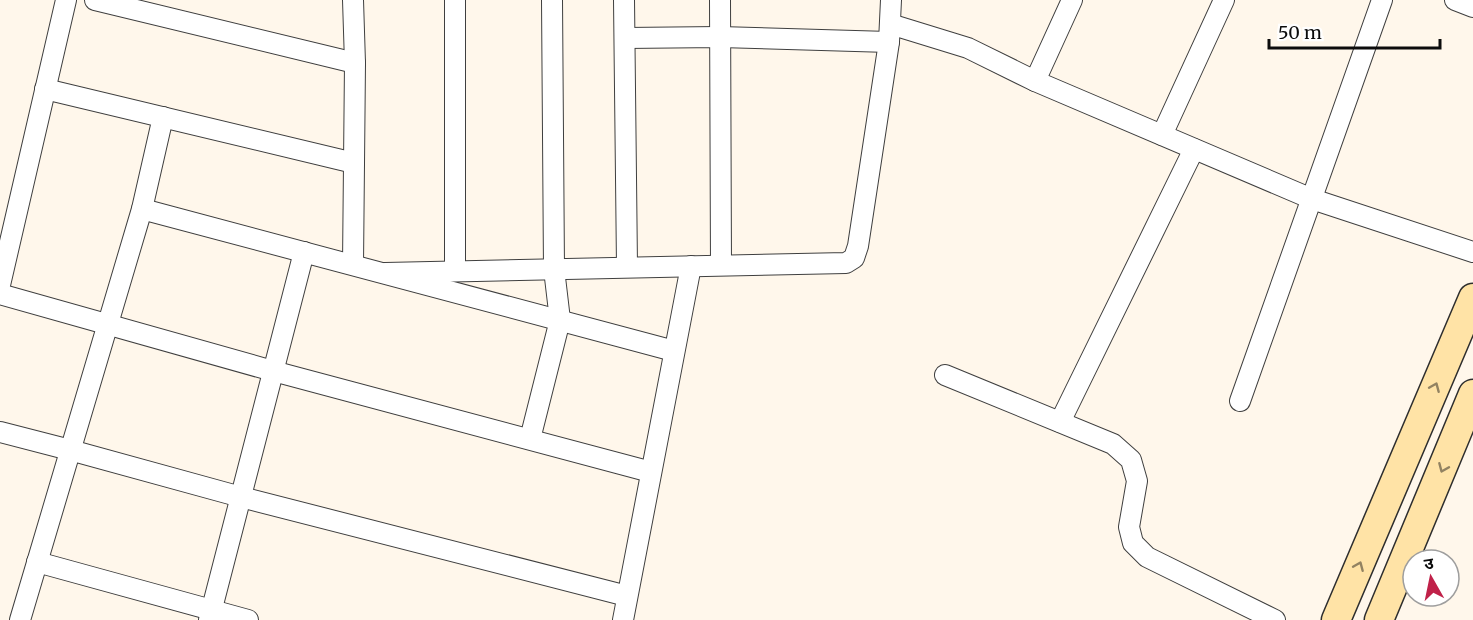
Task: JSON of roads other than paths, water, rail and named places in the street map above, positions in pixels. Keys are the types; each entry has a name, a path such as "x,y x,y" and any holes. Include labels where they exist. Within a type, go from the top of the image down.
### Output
{"main road":[{"path":"1336,620 1473,298"},
{"path":"1379,620 1473,394"}],"street":[{"path":"0,285 66,0"},
{"path":"95,0 174,9 355,63"},
{"path":"353,0 355,63 353,264"},
{"path":"455,271 456,0"},
{"path":"530,438 560,320 554,269 552,0"},
{"path":"624,0 627,267"},
{"path":"720,0 721,265"},
{"path":"385,273 846,263 854,258 858,246 890,33 891,0"},
{"path":"1035,81 1072,0"},
{"path":"1162,135 1224,0"},
{"path":"1240,401 1382,0"},
{"path":"1455,0 1473,7"},
{"path":"625,38 890,33 968,48 1035,81 1312,199 1473,252"},
{"path":"45,88 354,163"},
{"path":"20,620 142,209 163,117"},
{"path":"1060,422 1194,149"},
{"path":"142,209 674,351"},
{"path":"211,615 304,252"},
{"path":"623,620 691,266"},
{"path":"0,294 651,472"},
{"path":"945,375 1113,444 1131,460 1137,481 1129,527 1133,543 1147,557 1275,620"},
{"path":"0,432 241,497 627,596"},
{"path":"37,562 211,615 248,620"}]}
